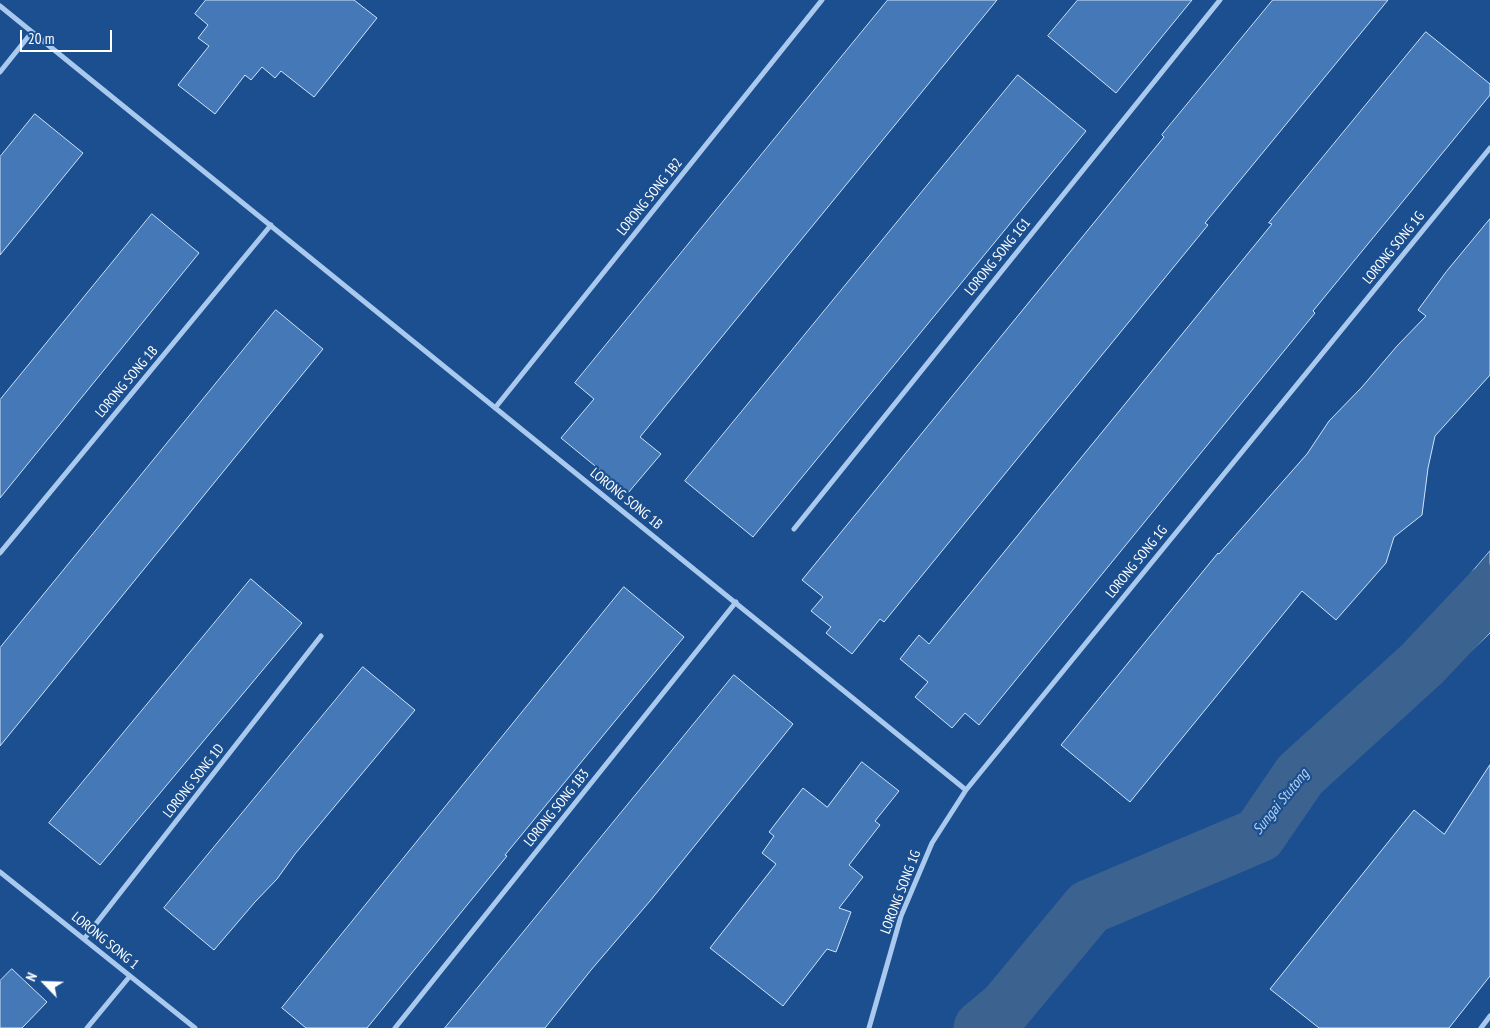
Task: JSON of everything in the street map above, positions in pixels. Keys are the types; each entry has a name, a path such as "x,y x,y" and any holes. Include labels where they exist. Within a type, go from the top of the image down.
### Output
{"street":[{"name":"LORONG SONG 1B2","path":"496,408 822,0"},
{"name":"LORONG SONG 1G1","path":"794,529 1220,0"},
{"name":"LORONG SONG 1B","path":"0,6 966,790"},
{"path":"0,72 32,32"},
{"name":"LORONG SONG 1G","path":"869,1028 901,916 932,844 966,790 1490,148"},
{"name":"LORONG SONG 1B","path":"0,553 271,225"},
{"name":"LORONG SONG 1B3","path":"396,1028 736,602"},
{"name":"LORONG SONG 1D","path":"84,939 321,636"},
{"name":"LORONG SONG 1","path":"0,872 196,1028"},
{"path":"87,1028 130,976"},
{"path":"1481,1028 1490,1016"}],"water":[{"path":"1490,551 1490,633 1470,652 1423,630"}],"building":[{"path":"206,0 354,0 377,18 314,97 281,71 275,78 262,67 251,80 245,75 215,114 178,85 209,46 198,38 208,25 195,14"},
{"path":"888,0 997,0 640,437 661,454 628,493 561,438 594,399 575,383"},
{"path":"1078,0 1192,0 1116,93 1048,36"},
{"path":"1273,0 1388,0 1205,223 1208,225 884,622 880,619 852,654 826,633 831,627 811,611 823,597 802,580 1164,137 1162,135"},
{"path":"1426,32 1490,84 1490,95 979,725 965,713 952,728 915,697 928,682 900,659 919,635 929,644"},
{"path":"1018,75 1086,131 753,537 685,481"},
{"path":"35,114 83,153 0,255 0,157"},
{"path":"152,214 199,253 0,498 0,400"},
{"path":"1490,219 1490,375 1435,436 1428,468 1422,515 1394,537 1386,563 1336,620 1302,591 1130,802 1061,745 1218,553 1307,454 1329,421 1426,316 1418,310 1446,272"},
{"path":"276,310 323,349 0,746 0,648"},
{"path":"251,579 302,623 100,865 49,823"},
{"path":"624,587 684,637 505,855 507,856 367,1028 306,1028 282,1008"},
{"path":"363,667 415,710 295,854 277,879 214,950 164,908"},
{"path":"734,675 793,724 650,901 591,970 545,1028 445,1028"},
{"path":"862,762 899,791 875,821 880,825 849,865 863,877 839,908 851,912 836,952 827,949 783,1006 710,948 776,864 762,853 774,836 769,832 803,788 827,807"},
{"path":"1490,765 1490,976 1449,1028 1319,1028 1270,989 1414,810 1444,834"},
{"path":"12,969 47,1002 22,1028 0,1028 0,981"}],"waterway":[{"name":"Sungai Stutong","path":"981,1028 1005,1008 1089,907 1259,835 1300,775 1422,664 1490,592"}]}
